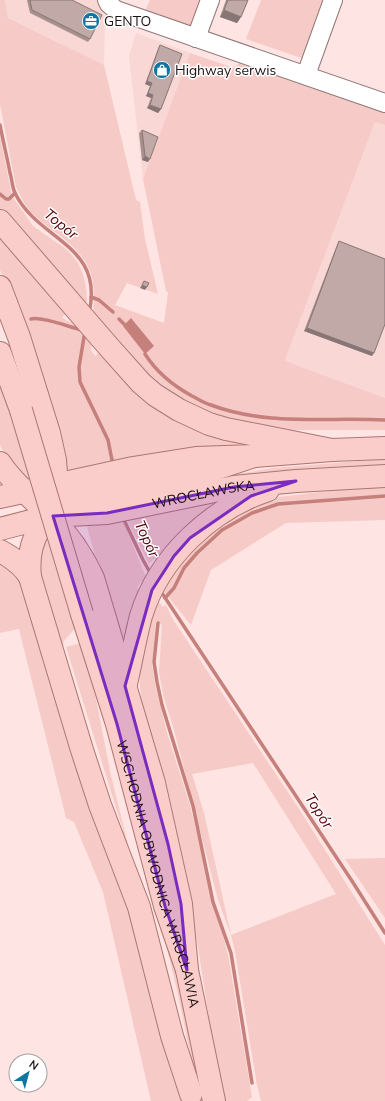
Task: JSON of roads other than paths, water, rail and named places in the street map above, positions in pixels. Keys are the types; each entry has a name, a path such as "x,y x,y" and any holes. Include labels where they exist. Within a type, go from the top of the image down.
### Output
{"main road":[{"path":"0,221 108,346 155,395 179,410 209,424 226,429 332,450"},
{"path":"0,288 19,337 49,433 55,460 50,516 38,530 34,539 29,563 30,577 97,798 139,907 172,1036 192,1098"},
{"name":"WSCHODNIA OBWODNICA WROCŁAWIA","path":"0,354 21,410 82,614 117,724 165,906 187,970 214,1101"},
{"name":"WROCŁAWSKA","path":"0,497 54,484 101,494 135,487 196,458 385,448"},
{"path":"0,463 24,491 50,516 67,536 88,567 93,578 154,783 181,904 187,970"},
{"name":"WROCŁAWSKA","path":"0,529 50,516 101,494 135,487 234,487 296,481 385,476"},
{"path":"125,686 142,615 156,582 174,556 190,538 223,512 251,496 296,481"},
{"path":"0,551 19,563 30,577"},
{"name":"WSCHODNIA OBWODNICA WROCŁAWIA","path":"93,648 107,726 136,852 158,931 182,1033 192,1098"}],"street":[{"path":"196,38 210,0"},
{"path":"306,75 334,0"},
{"path":"112,5 196,38 385,103"}],"waterway":[{"name":"Topór","path":"0,125 15,193 25,209 79,257 87,272 91,290 89,313"},
{"path":"0,194 6,199 9,199 15,193"},
{"path":"91,297 99,300 113,312"},
{"path":"31,319 36,318 48,320 82,330"},
{"path":"119,319 124,324"},
{"name":"Topór","path":"85,331 79,367 80,382 108,440 113,465"},
{"path":"145,354 160,373 178,387 206,403 232,412 275,418 385,420"},
{"path":"165,598 174,588 184,568 197,553 222,530 252,513 278,504 385,496"},
{"name":"Topór","path":"124,516 125,522 152,576"},
{"name":"Topór","path":"160,590 385,933"},
{"path":"158,623 154,662 157,682 162,705 193,806 213,902 231,953 252,1083"}],"place":[{"name":"GENTO","path":"91,21"},
{"name":"Highway serwis","path":"162,70"}]}
